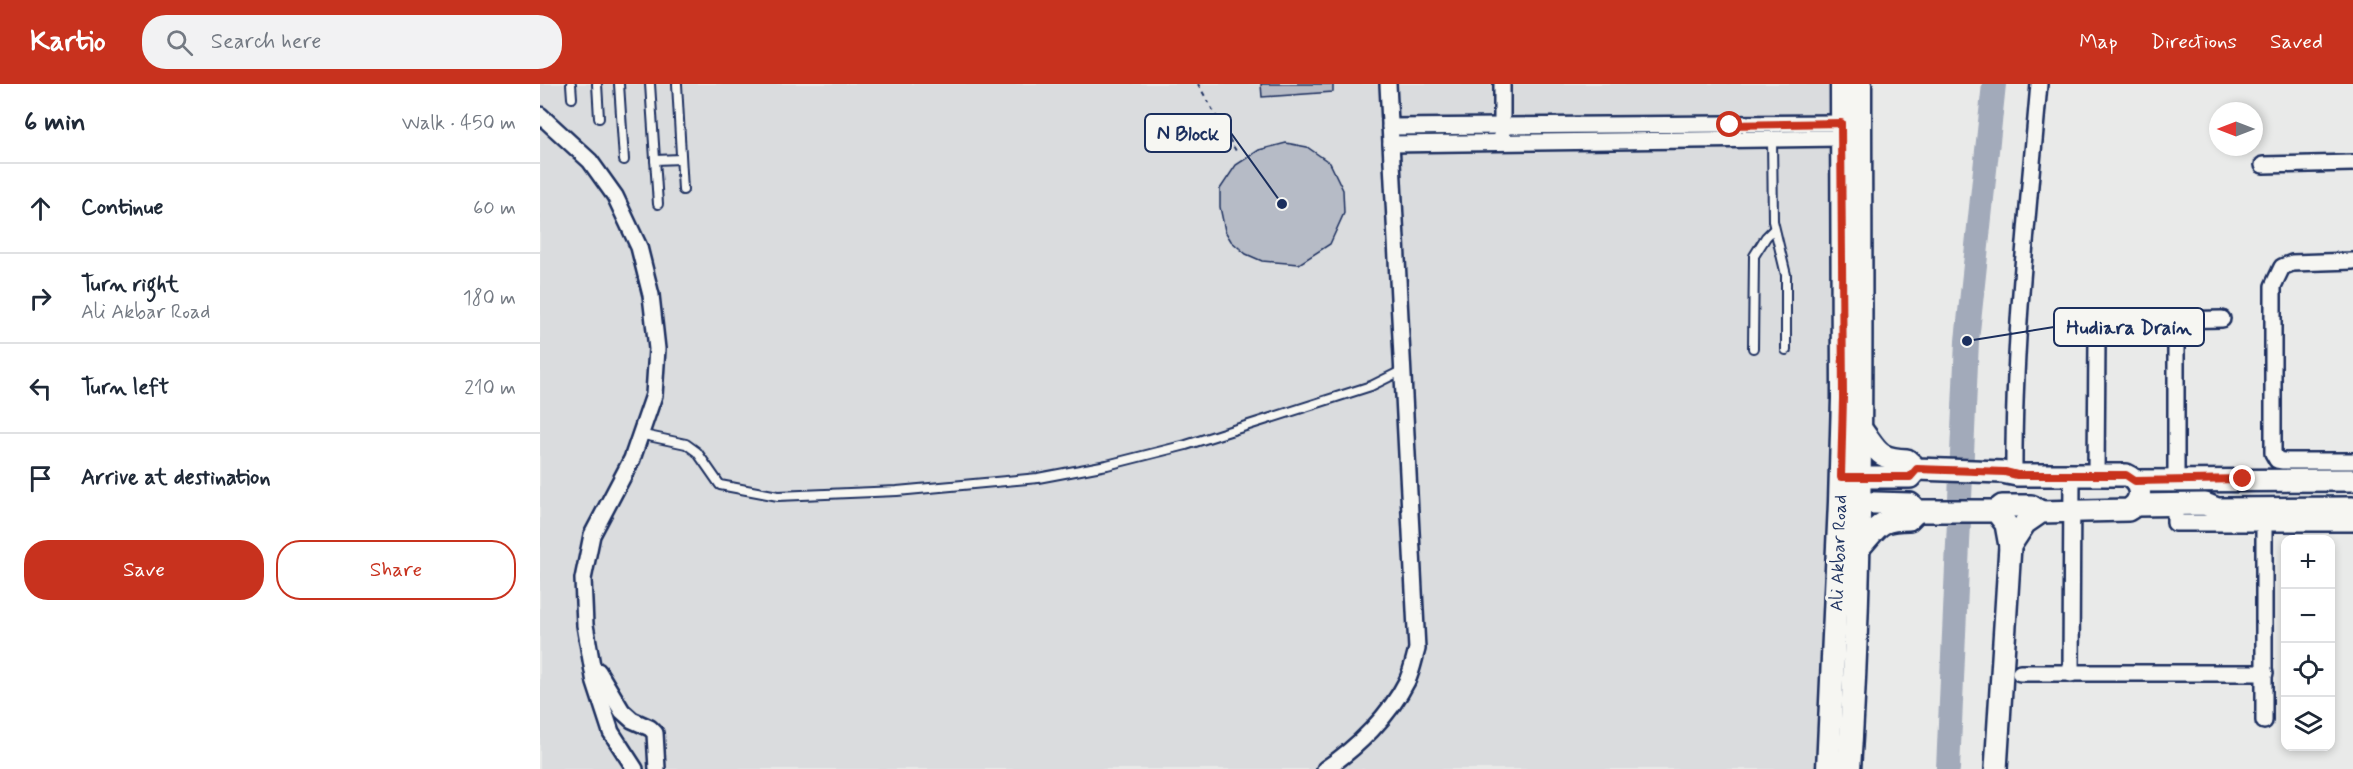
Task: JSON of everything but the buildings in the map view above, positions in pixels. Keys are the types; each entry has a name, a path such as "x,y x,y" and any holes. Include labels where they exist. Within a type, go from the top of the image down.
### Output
{"main road":[{"name":"Ali Akbar Road","path":"1828,769 1850,502 1842,84"},
{"name":"Ali Akbar Road","path":"1850,477 1861,429 1860,84"},
{"path":"1861,429 1880,454 1890,459 1907,460 1917,469 2012,474 2126,475 2135,481 2140,492 2136,505"},
{"path":"1850,477 1910,477 1917,469"},
{"path":"2012,474 2031,509"},
{"path":"2135,481 2353,480"},
{"name":"Ali Akbar Road","path":"1849,769 1859,548 1850,502"},
{"path":"1850,502 1910,504 1917,511 1995,511 2002,506 2071,512 2124,511 2136,505 2205,504 2217,509 2264,515 2353,508"},
{"path":"2010,546 2031,509"},
{"path":"1859,548 1883,522 1890,519 1909,519 1917,511"},
{"path":"1995,511 2006,524 2010,546 1996,769"}],"street":[{"path":"1325,769 1347,754 1388,709 1408,680 1417,649 1388,84"},
{"path":"1502,84 1502,134"},
{"path":"2012,474 2019,308 2039,84"},
{"path":"540,115 590,161 615,196 639,247 651,295 657,349 654,395 632,459 592,535 583,579 589,655 595,683 611,732 634,769"},
{"path":"1390,127 1502,134 1772,139 1842,130"},
{"path":"1391,144 1502,134 1842,130"},
{"path":"2263,165 2353,163"},
{"path":"2353,261 2292,263 2282,267 2273,286 2273,453 2277,460 2283,461 2353,461"},
{"path":"2176,320 2176,480"},
{"path":"2096,475 2097,338 2105,322 2222,320"},
{"path":"2071,674 2072,475"},
{"path":"2264,721 2264,515 2353,523"},
{"path":"589,655 622,711 632,720 650,728 654,734 657,769"},
{"path":"2020,673 2265,673"}],"lane":[{"path":"571,84 572,98"},
{"path":"597,84 599,118"},
{"path":"619,84 624,160"},
{"path":"650,84 658,204"},
{"path":"677,84 683,190"},
{"path":"1772,139 1774,229 1783,258 1785,275 1786,350"},
{"path":"655,160 681,159"},
{"path":"1753,348 1754,256 1774,229"},
{"path":"639,434 686,444 697,452 720,485 778,496 897,491 1038,478 1107,465 1186,445 1360,389 1404,369"}],"path":[{"path":"1198,84 1236,151"}],"shaded area":[{"path":"540,84 1834,84 1831,456 1817,769 540,769"}],"waterway":[{"path":"1948,769 1967,341 1994,84"}],"place":[{"name":"N Block","path":"1282,204"},
{"name":"Hudiara Drain","path":"1967,341"}],"route":[{"path":"1730,125 1841,123 1843,398 1841,477 1910,477 1917,469 2005,472 2017,475 2126,475 2135,481 2243,479"}]}
